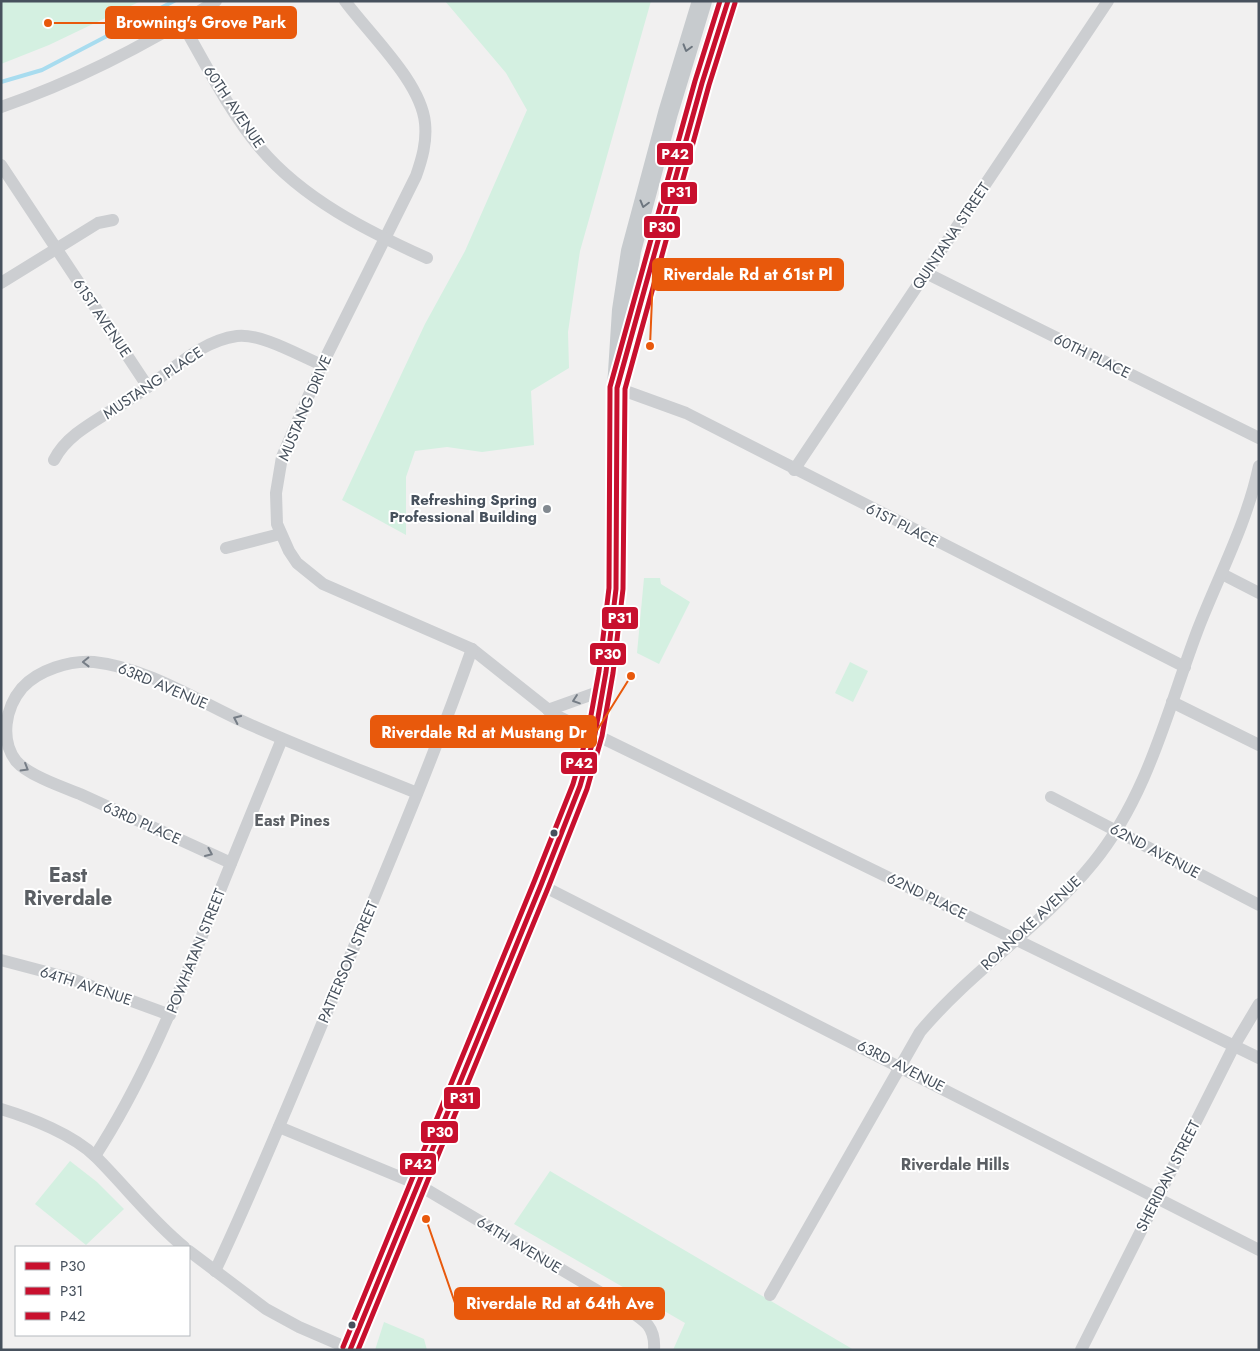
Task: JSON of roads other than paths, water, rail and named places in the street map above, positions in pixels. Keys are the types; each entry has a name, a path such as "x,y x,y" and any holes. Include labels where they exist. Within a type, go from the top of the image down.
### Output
{"main road":[{"path":"350,1349 542,885 580,786 595,734 604,690 613,625 617,567 617,388 622,310 631,250 668,113 702,1"},
{"path":"617,388 699,92 728,1"}],"street":[{"path":"1,107 72,81 182,23 216,1"},
{"name":"MUSTANG DRIVE","path":"345,1 408,79 417,94 425,122 424,151 416,176 322,365 287,446 278,474 276,512 280,534 298,563 323,584 472,649 548,710 595,734"},
{"name":"QUINTANA STREET","path":"794,470 1108,1"},
{"name":"60TH AVENUE","path":"182,23 236,115 261,149 300,185 324,203 384,238 427,258"},
{"name":"61ST AVENUE","path":"1,165 148,388"},
{"path":"1,283 98,224 113,220"},
{"name":"60TH PLACE","path":"926,273 1259,438"},
{"name":"MUSTANG PLACE","path":"54,460 59,451 77,433 148,388 191,356 214,343 239,336 264,340 322,365"},
{"name":"61ST PLACE","path":"617,388 686,413 794,470 1185,667"},
{"name":"ROANOKE AVENUE","path":"770,1295 920,1032 972,977 1016,940 1074,886 1117,831 1137,791 1199,628 1222,574 1246,512 1259,466"},
{"path":"226,548 280,534"},
{"path":"1222,574 1259,593"},
{"name":"PATTERSON STREET","path":"215,1271 240,1220 280,1127 446,723 472,649"},
{"name":"63RD AVENUE","path":"53,782 24,767 13,757 8,747 5,733 12,702 31,679 47,671 77,663 93,662 128,670 166,685 282,739 417,793"},
{"path":"548,710 604,690"},
{"path":"1172,702 1259,745"},
{"name":"62ND PLACE","path":"595,734 1259,1058"},
{"name":"POWHATAN STREET","path":"95,1156 114,1126 144,1070 170,1015 282,739"},
{"name":"63RD PLACE","path":"53,782 231,863"},
{"name":"62ND AVENUE","path":"1051,796 1259,905"},
{"name":"63RD AVENUE","path":"542,885 900,1065 1259,1250"},
{"name":"64TH AVENUE","path":"1,960 69,978 170,1015"},
{"name":"SHERIDAN STREET","path":"1081,1350 1234,1046 1259,1004"},
{"path":"1,1109 46,1126 95,1156 152,1219 183,1246"},
{"name":"64TH AVENUE","path":"280,1127 417,1184 649,1324 655,1337 654,1350"},
{"path":"190,1252 266,1309 299,1327 350,1349"}],"waterway":[{"path":"1,82 42,70 174,1"}],"place":[{"name":"Browning's Grove Park","path":"48,23"},
{"name":"Riverdale Rd at 61st Pl","path":"650,346"},
{"name":"Refreshing Spring Professional Building","path":"547,509"},
{"name":"Riverdale Rd at Mustang Dr","path":"631,676"},
{"name":"Riverdale Rd at 64th Ave","path":"426,1219"}],"district":[{"name":"East Pines","path":"292,820"},
{"name":"East Riverdale","path":"68,886"},
{"name":"Riverdale Hills","path":"955,1164"}]}
